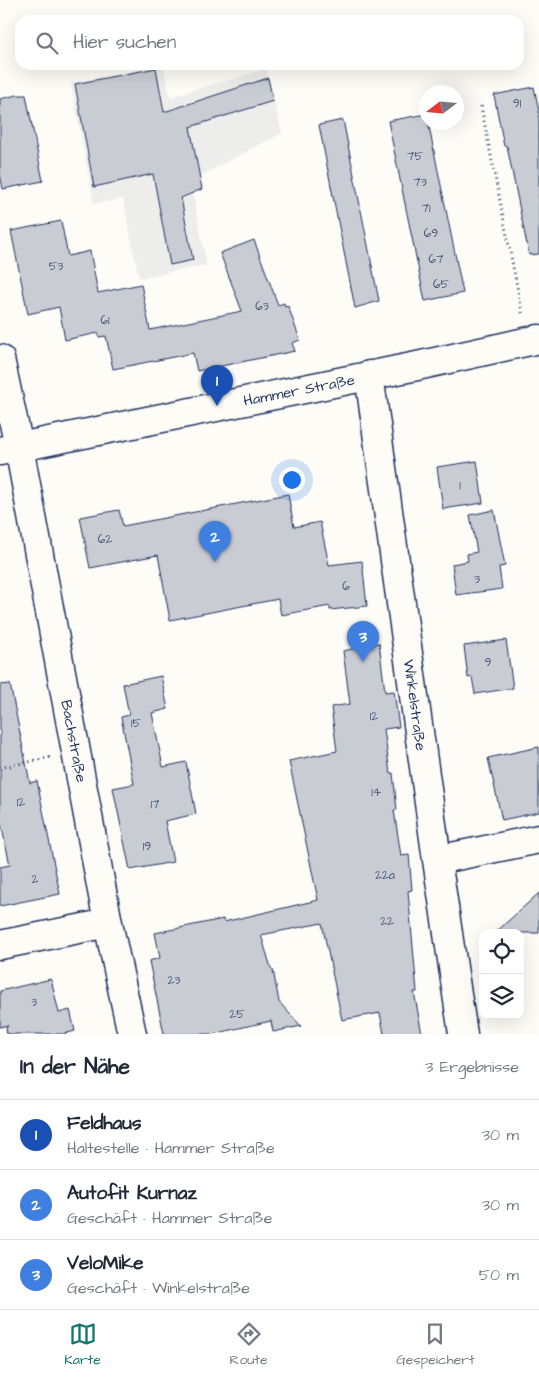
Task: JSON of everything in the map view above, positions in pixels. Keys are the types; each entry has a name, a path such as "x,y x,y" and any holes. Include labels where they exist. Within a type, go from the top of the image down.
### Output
{"street":[{"name":"Hammer Straße","path":"10,449 534,340"},
{"name":"Bachstraße","path":"0,359 10,449 76,752 108,923 132,1034"},
{"name":"Winkelstraße","path":"369,375 463,1034"},
{"path":"437,860 539,839"},
{"path":"0,945 108,923"}],"path":[{"path":"481,106 534,340"},
{"path":"0,768 76,752"}],"shaded area":[{"path":"137,70 164,70 170,97 266,70 282,133 190,181 207,265 139,278 123,199 94,204 71,83"}],"building":[{"path":"146,70 156,70 164,112 268,78 273,101 190,127 202,189 181,198 193,260 170,265 153,174 94,187 75,84"},
{"path":"534,87 539,111 539,254 529,255 507,146 504,146 494,95"},
{"path":"26,95 43,181 3,189 0,174 0,99"},
{"path":"419,115 419,130 430,130 463,293 425,301 388,121"},
{"path":"343,120 379,301 355,308 319,125"},
{"path":"61,221 68,256 90,251 98,293 141,284 150,330 242,311 220,253 254,240 278,305 284,303 285,307 288,306 300,340 292,343 295,351 197,371 193,353 113,369 106,336 99,337 98,333 65,340 59,307 28,314 11,231"},
{"path":"477,461 483,503 443,509 437,467"},
{"path":"288,494 294,527 320,522 329,565 362,561 367,606 330,610 330,606 281,615 278,599 170,620 158,555 90,568 80,517 119,510 123,526"},
{"path":"494,510 505,566 499,567 502,589 456,595 452,564 468,561 467,554 477,552 470,515"},
{"path":"506,640 513,688 475,694 472,677 468,678 464,646"},
{"path":"379,643 385,692 394,691 399,727 384,729 390,773 393,773 397,810 394,810 401,856 409,855 412,890 408,891 417,992 414,992 422,1034 384,1034 380,1013 342,1020 322,923 261,935 273,970 279,1002 301,1026 273,1032 271,1021 212,1034 164,1034 149,961 160,958 155,933 223,919 224,922 318,900 289,761 337,751 331,707 350,704 343,651"},
{"path":"161,676 168,709 152,713 163,767 186,762 196,814 165,821 173,862 130,870 113,788 134,784 121,717 129,715 123,684"},
{"path":"10,684 30,783 37,781 60,894 0,906 0,867 10,865 0,819 0,685"},
{"path":"539,747 539,812 502,820 488,758"},
{"path":"539,893 539,933 524,933 524,929 499,929"},
{"path":"51,979 59,1013 70,1010 75,1031 64,1034 7,1034 6,1027 8,1025 0,1027 0,991"}],"place":[{"name":"Feldhaus","path":"217,406"},
{"name":"Autofit Kurnaz","path":"215,562"},
{"name":"VeloMike","path":"363,662"}]}
